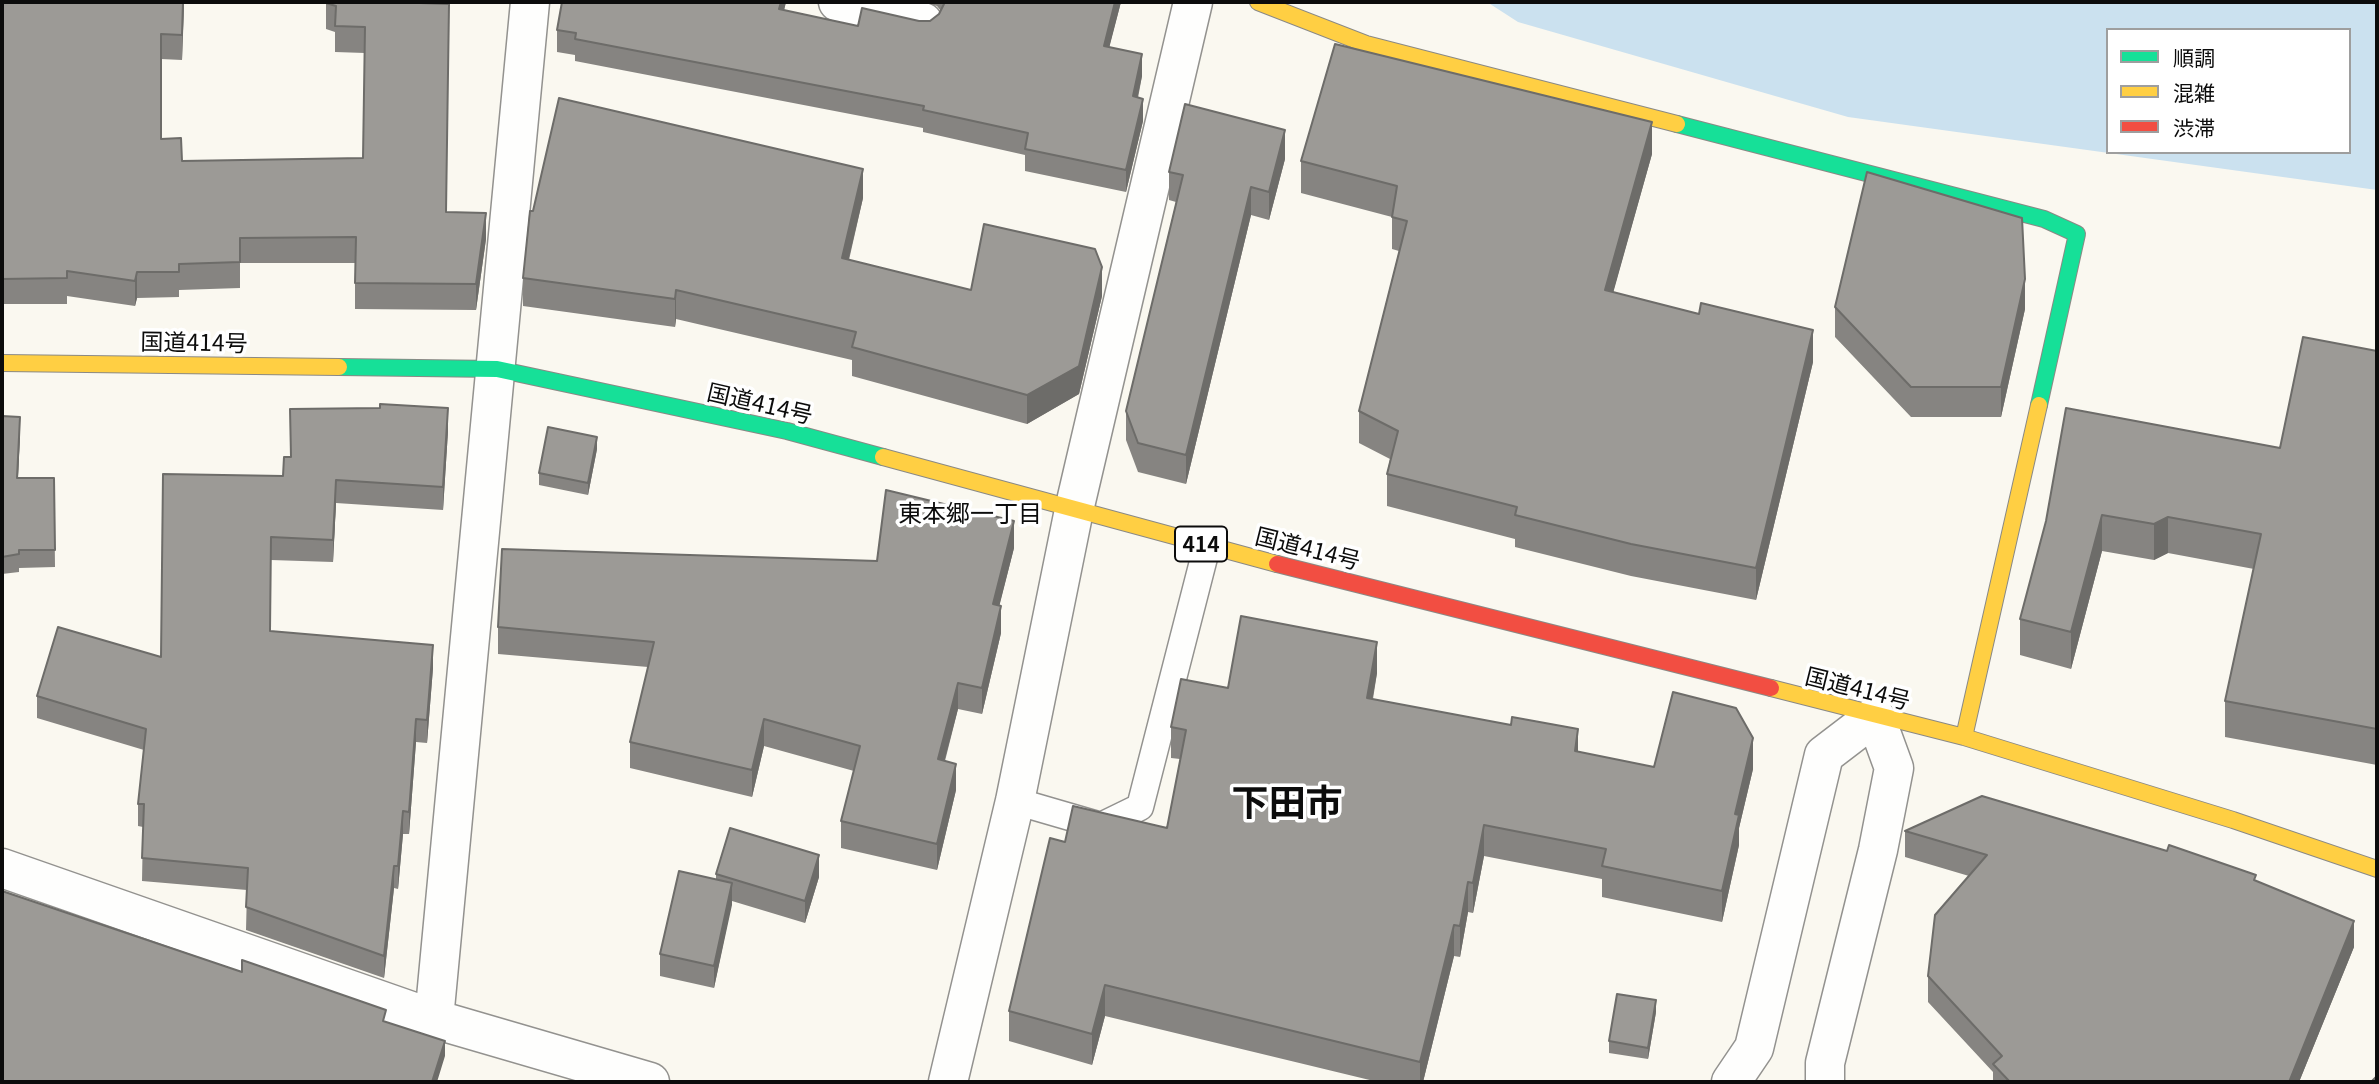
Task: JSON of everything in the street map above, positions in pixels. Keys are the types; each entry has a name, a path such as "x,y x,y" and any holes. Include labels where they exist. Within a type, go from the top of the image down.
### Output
{"main road":[{"path":"1258,2 1366,44 2044,219 2077,234 1964,737"},
{"name":"国道414号","path":"2,363 497,369 787,431 1208,545 1964,737 2233,820 2377,869"}],"street":[{"path":"433,1019 530,2"},
{"path":"838,2 923,22"},
{"path":"948,1082 1015,801 1074,510 1193,2"},
{"path":"1731,1082 1754,1048 1824,755 1875,716 1894,768 1878,850 1825,1063 1825,1082"},
{"path":"2,868 433,1019 650,1082"}],"lane":[{"path":"1015,801 1101,826 1140,807 1208,545"}],"water":[{"path":"1487,2 2377,2 2377,190 2116,154 2351,154 2351,28 2106,28 2106,153 1848,117 1518,22"}],"building":[{"path":"2,2 183,2 182,35 161,34 161,139 181,138 182,161 363,158 365,27 335,26 336,6 326,2 449,4 446,212 486,213 476,284 355,283 356,237 240,238 240,262 179,264 179,272 137,272 135,281 67,271 67,278 2,279"},
{"path":"562,2 781,2 779,9 858,26 862,8 930,21 939,14 944,2 1115,2 1104,46 1142,54 1133,96 1143,99 1126,170 1025,149 1028,133 923,110 924,106 575,39 576,33 557,30"},
{"path":"1335,44 1652,122 1605,290 1699,314 1701,303 1813,330 1756,568 1631,544 1515,515 1517,507 1387,474 1398,431 1359,411 1407,221 1392,217 1397,186 1301,161"},
{"path":"559,98 863,169 842,258 971,290 984,224 1095,249 1102,267 1079,366 1027,395 852,347 856,332 676,290 675,299 523,278 530,211 533,211"},
{"path":"1185,104 1285,130 1269,192 1251,187 1186,455 1138,443 1126,411 1183,175 1169,172"},
{"path":"1867,172 2022,218 2025,279 2001,387 1911,387 1835,307"},
{"path":"2303,337 2377,351 2377,729 2225,701 2261,534 2168,517 2154,524 2102,515 2071,632 2020,619 2046,521 2066,408 2280,448"},
{"path":"380,404 448,408 443,487 336,480 333,540 271,537 270,631 433,645 427,720 416,719 409,812 403,811 398,866 394,866 384,956 246,907 248,868 142,858 144,804 138,804 146,729 37,696 58,627 161,657 163,474 283,476 284,457 291,457 290,409 380,408"},
{"path":"2,416 20,417 17,478 54,478 55,550 19,550 19,554 2,557"},
{"path":"548,427 597,437 588,483 539,473"},
{"path":"886,490 1014,521 993,604 1001,606 982,688 958,683 938,759 956,764 937,844 841,821 860,746 764,719 752,770 630,742 654,642 498,627 502,549 877,561"},
{"path":"1241,616 1377,642 1367,698 1511,725 1512,717 1578,729 1575,751 1654,767 1673,692 1736,708 1753,738 1735,814 1739,815 1722,891 1602,866 1606,849 1484,825 1473,883 1468,882 1460,926 1454,925 1420,1062 1105,985 1092,1034 1009,1011 1050,838 1065,842 1073,806 1167,828 1186,730 1171,727 1181,679 1228,688"},
{"path":"1982,796 2167,851 2169,845 2256,875 2254,880 2354,921 2289,1082 2010,1082 1993,1064 2002,1056 1928,976 1935,915 1987,855 1905,831"},
{"path":"730,828 819,855 805,901 716,874"},
{"path":"679,871 732,883 714,966 660,954"},
{"path":"2,891 242,972 242,960 386,1010 383,1021 445,1041 432,1082 2,1082"},
{"path":"1617,994 1656,1000 1648,1048 1609,1041"}],"traffic: fast":[{"path":"1677,124 2044,219 2077,234 2039,405"},
{"path":"339,367 497,369 787,431 883,457"}],"traffic: slow":[{"path":"1258,2 1366,44 1677,124"},
{"path":"2,363 339,367"},
{"path":"1964,737 2039,405"},
{"path":"883,457 1277,564"},
{"path":"1771,688 1964,737 2233,820 2377,869"}],"traffic: jam":[{"path":"1277,564 1771,688"}],"district":[{"name":"東本郷一丁目","path":"970,513"},
{"name":"下田市","path":"1287,802"}]}
